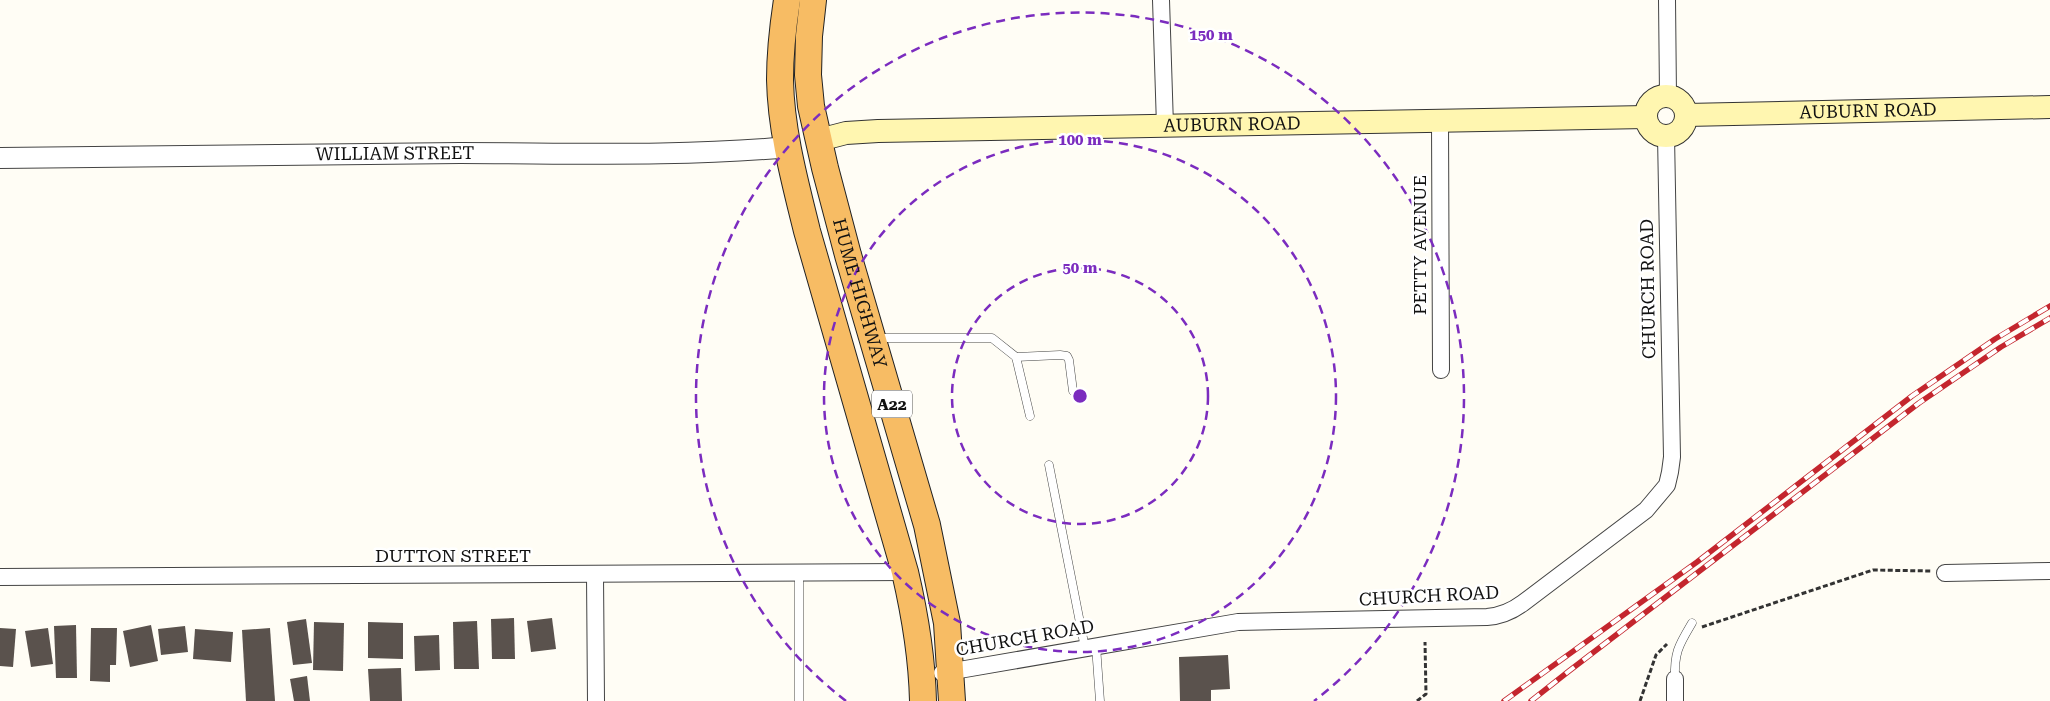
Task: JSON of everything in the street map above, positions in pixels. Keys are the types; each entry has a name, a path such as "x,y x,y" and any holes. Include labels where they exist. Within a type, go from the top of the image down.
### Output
{"highway":[{"name":"HUME HIGHWAY","path":"787,0 780,80 782,108 793,175 807,231 905,572 916,618 922,689"},
{"name":"HUME HIGHWAY","path":"814,0 809,36 808,75 811,106 848,255 928,525 947,622 952,671 952,701"},
{"path":"788,146 818,140"}],"main road":[{"path":"1659,96 1668,96 1682,102 1686,115 1685,123 1676,134 1666,136 1651,130 1646,117 1651,104 1659,96"},
{"name":"AUBURN ROAD","path":"1686,115 2050,107"},
{"name":"AUBURN ROAD","path":"818,140 846,133 878,131 1646,117"}],"street":[{"path":"1162,0 1165,126"},
{"path":"1667,0 1668,96"},
{"name":"PETTY AVENUE","path":"1440,120 1441,370"},
{"name":"CHURCH ROAD","path":"922,689 952,671 1238,622 1500,616 1512,611 1646,510 1667,484 1672,456 1666,136"},
{"name":"WILLIAM STREET","path":"0,158 289,154 727,152 788,146"},
{"path":"1945,573 2050,571"},
{"name":"DUTTON STREET","path":"0,577 905,572"},
{"path":"595,575 596,701"},
{"path":"1675,679 1675,701"}],"lane":[{"path":"873,338 992,338 1016,357 1030,416"},
{"path":"1016,357 1066,356 1069,360 1073,391"},
{"path":"1049,465 1090,647 1100,701"},
{"path":"799,572 799,701"},
{"path":"1675,679 1674,660 1692,623"}],"path":[{"path":"1640,701 1656,655 1673,640 1712,623 1874,570 1938,571 1945,573"},
{"path":"1417,701 1426,694 1425,642"}],"building":[{"path":"514,618 515,659 492,659 491,619"},
{"path":"552,618 556,649 531,652 527,621"},
{"path":"306,619 312,663 293,665 287,622"},
{"path":"477,621 479,669 454,669 453,622"},
{"path":"314,622 344,623 343,671 313,670"},
{"path":"368,622 403,623 403,659 368,658"},
{"path":"76,625 77,678 56,678 54,626"},
{"path":"151,625 158,661 130,667 123,631"},
{"path":"185,626 188,652 161,655 158,629"},
{"path":"0,628 16,629 13,667 0,666"},
{"path":"48,628 53,664 31,667 25,631"},
{"path":"91,628 117,628 116,665 110,665 110,682 90,681"},
{"path":"270,628 275,701 246,701 242,630"},
{"path":"195,629 233,632 231,662 193,659"},
{"path":"439,635 440,670 415,671 414,636"},
{"path":"1228,655 1230,689 1211,690 1211,701 1180,701 1179,657"},
{"path":"401,668 402,701 370,701 368,669"},
{"path":"307,676 310,701 294,701 290,679"}],"railway":[{"path":"1504,701 1697,562 1912,396 1995,339 2050,306"},
{"path":"1531,701 1919,403 2001,347 2050,318"}]}
